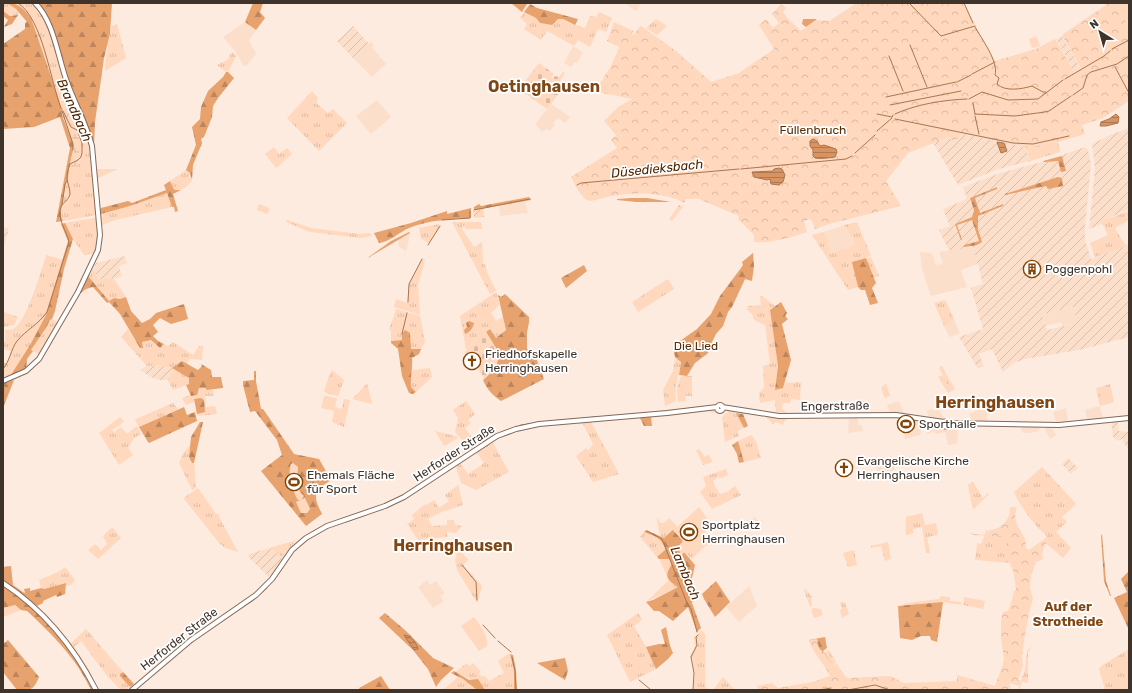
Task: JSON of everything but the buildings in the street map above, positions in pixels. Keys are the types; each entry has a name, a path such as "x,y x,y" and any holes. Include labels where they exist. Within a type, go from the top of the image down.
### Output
{"main road":[{"path":"3,381 26,371 39,359 78,292 94,259 99,246 100,235 92,146 86,125 64,72 47,19 35,3"},
{"name":"Engerstraße","path":"638,416 717,408 719,405 722,408 786,416 896,415 910,416 945,423 1059,425 1129,418"},
{"name":"Herforder Straße","path":"132,690 199,634 256,595 267,585 292,550 316,531 394,502 485,443 512,430 548,423 638,416"},
{"path":"3,583 33,606 58,632 70,647 96,690"}],"shaded area":[{"path":"624,3 641,3 636,11"},
{"path":"245,22 256,30 249,40 256,54 246,66 243,65 235,51 223,37"},
{"path":"353,26 369,44 353,58 337,41"},
{"path":"1062,36 1081,69 1075,73 1056,39"},
{"path":"371,42 374,45 372,47 386,64 372,77 353,58"},
{"path":"573,46 583,52 577,63 575,62 571,67 564,63"},
{"path":"377,100 391,117 371,134 356,116"},
{"path":"551,104 570,117 565,123 558,118 553,123 555,125 550,131 546,129 542,132 535,124"},
{"path":"1116,114 1119,117 1118,123 1100,126 1101,122"},
{"path":"1129,128 1129,209 1102,221 1102,224 1089,229 1095,169 1092,144"},
{"path":"959,133 1025,147 1030,161 999,169 958,185 933,143 949,137 951,139 959,138"},
{"path":"813,139 817,141 820,146 824,145 836,149 837,152 835,157 815,158 813,156 813,150 810,146 810,141"},
{"path":"997,142 1004,143 1007,151 1001,153"},
{"path":"1085,147 1088,150 1091,163 1085,240 1091,259 1129,244 1129,337 1079,350 1025,359 1014,363 1003,372 992,349 979,354 984,366 978,369 959,337 983,329 971,288 983,284 973,247 951,251 948,249 939,230 950,226 943,209 967,199 963,187 1000,173 1042,162","holes":["997,187 997,189 975,198 980,213 1002,204 1003,206 977,216 978,229 982,242 964,245 979,241 972,219 957,225 961,240 955,224 972,217 974,210 970,198","1073,307 1077,323 1047,330 1043,316 1045,314"]},
{"path":"774,169 782,169 785,175 783,182 779,185 771,184 770,179 767,180 754,177 752,172 773,171"},
{"path":"525,201 528,213 500,216 499,206"},
{"path":"844,225 855,244 845,251 843,248 831,254 828,245 829,241 823,232"},
{"path":"3,227 9,228 3,250"},
{"path":"410,233 406,251 399,247 398,244 400,238"},
{"path":"973,247 978,264 961,270 967,287 931,296 922,269 920,252 932,253 936,265 943,263 939,252"},
{"path":"125,256 127,263 119,266 122,276 114,279 106,278 99,280 93,269 96,263"},
{"path":"1073,307 1077,323 1063,326 1061,322 1046,326 1043,316 1045,314"},
{"path":"954,319 960,333 951,337 944,326"},
{"path":"159,365 172,368 171,375 166,380 158,380 140,370 147,366"},
{"path":"899,401 904,414 890,414 887,405"},
{"path":"1100,406 1103,419 1088,421 1085,410"},
{"path":"938,408 944,418 943,424 945,427 956,426 958,437 957,444 948,445 945,432 938,434 933,432 927,434 926,421 929,418 927,411 932,409 934,411"},
{"path":"1066,408 1068,423 1057,424 1053,412"},
{"path":"977,410 988,410 987,422 973,422 969,414"},
{"path":"900,417 920,421 921,435 905,439"},
{"path":"849,418 858,418 858,425 862,425 863,431 848,433"},
{"path":"1117,420 1119,431 1129,432 1129,451 1122,439 1117,441 1113,437 1111,421"},
{"path":"1020,427 1038,427 1039,431 1023,433"},
{"path":"1044,427 1051,427 1056,435 1050,439"},
{"path":"891,456 895,470 878,475 874,458 884,457 885,459"},
{"path":"1068,458 1078,468 1071,474 1062,464"},
{"path":"755,517 758,521 750,531 745,522"},
{"path":"269,548 282,557 282,560 269,577 248,557 249,554"},
{"path":"427,580 430,585 436,581 445,593 440,596 444,601 433,608 418,587"},
{"path":"749,586 757,606 739,622 726,607"},
{"path":"404,635 409,636 413,640 418,649 414,650"}],"green space":[{"path":"3,3 14,8 19,13 18,15 12,15 3,11"},
{"path":"7,3 15,4 21,7 31,18 61,107 63,108 62,115 74,145 61,211 63,221 56,222 70,148 60,117 34,127 3,129 3,44 25,29 25,23 27,22 16,9"},
{"path":"15,3 34,3 47,21 71,95 59,100 31,18 24,9"},
{"path":"39,3 112,3 110,34 104,58 95,122 94,146 73,91 50,20"},
{"path":"253,3 263,3 260,12 265,18 256,30 245,22"},
{"path":"511,3 525,3 527,4 522,12"},
{"name":"Füllenbruch","path":"857,3 964,3 995,61 1036,49 1055,39 1075,73 1081,68 1062,35 1109,3 1112,3 1127,20 1120,27 1129,38 1129,101 1103,118 1082,125 1085,134 1058,142 1026,148 959,133 959,138 953,140 949,137 908,153 886,181 901,206 829,224 815,229 811,219 804,221 807,232 774,241 754,242 754,235 738,219 739,216 699,199 686,199 684,203 676,199 658,195 629,194 611,196 590,201 587,200 579,191 571,177 617,148 611,140 616,135 604,121 618,107 632,99 598,92 596,90 611,66 619,48 607,41 614,22 633,31 632,34 634,35 641,26 676,51 711,82 739,73 774,49 759,25 766,19 773,28 779,23 772,14 781,4 786,8 783,12 787,18 801,31 816,20 829,21"},
{"path":"1112,3 1129,3 1129,38 1120,27 1127,20"},
{"path":"530,4 537,8 578,19 575,25 563,19 558,19 552,25 540,23 536,18 524,12"},
{"path":"3,11 10,16 18,15 12,24 4,27 8,20 3,16"},
{"path":"524,12 536,18 540,23 552,25 558,19 563,19 569,23 585,28 590,16 596,17 599,12 612,18 606,32 598,29 590,47 578,40 574,46 547,31 541,40 524,29 527,24 520,18"},
{"path":"656,19 667,26 657,35 646,28"},
{"path":"803,19 816,20 806,27 802,24"},
{"path":"117,24 126,58 105,71 106,55 112,26"},
{"path":"1036,36 1040,46 1032,48 1029,39"},
{"path":"232,52 236,56 228,72 226,72 217,65 227,60"},
{"path":"539,63 554,74 551,77 553,78 555,76 559,77 563,72 565,73 557,85 562,89 547,109 519,89"},
{"path":"226,72 234,78 213,106 212,117 204,137 201,139 202,143 193,165 192,180 190,173 186,170 196,145 192,127 200,119 201,107 208,91 223,77"},
{"path":"312,91 318,98 316,103 328,113 333,109 347,123 319,151 287,118"},
{"path":"71,98 73,99 91,147 97,212 96,215 63,221 61,211 69,200 71,194 69,176 80,161 84,150 81,137 68,119 59,102"},
{"path":"64,111 69,121 81,135 84,149 83,156 70,174 69,180 71,186 71,196 62,208 71,157 74,151 73,143 62,115"},
{"path":"1058,142 1060,152 1030,161 1026,148"},
{"path":"274,147 279,154 287,148 292,154 276,168 265,154"},
{"path":"1062,156 1066,171 1061,172 1058,161 1043,161"},
{"path":"96,169 118,169 96,179"},
{"path":"186,170 190,173 192,180 183,189 173,189 170,181"},
{"path":"1058,177 1062,178 1063,186 1048,189 1046,186 1005,195 1005,194"},
{"path":"170,181 175,190 181,190 173,194 178,211 175,212 167,193 101,214 101,208 128,201 132,203 166,190 164,185"},
{"path":"997,187 997,189 975,198 980,213 1003,204 1003,206 978,216 978,229 982,242 977,245 964,247 964,245 979,241 972,220 957,225 962,240 955,224 972,217 974,210 970,198"},
{"path":"167,193 172,207 115,220 102,225 101,214"},
{"path":"529,197 531,200 474,210 474,207 479,204 481,206"},
{"path":"647,198 671,202 636,202 617,200"},
{"path":"259,204 269,208 268,214 257,210"},
{"path":"679,205 683,206 672,221 669,219"},
{"path":"471,208 471,218 447,219 424,223 409,228 383,242 379,243 374,233 447,211 447,214"},
{"path":"483,209 484,217 474,218 473,211"},
{"path":"1129,211 1129,220 1115,228 1126,246 1095,257 1090,243 1108,235 1101,221"},
{"path":"97,218 99,236 96,253 84,255 73,239 65,223"},
{"path":"287,220 311,228 359,234 370,233 372,236 361,238 310,232 286,222"},
{"path":"452,222 481,222 482,229 466,229 462,224 462,229 474,247 482,242 483,264 485,264 496,291 490,294"},
{"path":"857,222 871,256 853,262 858,287 848,290 812,235 823,232 829,241 828,245 831,254 843,248 845,250 855,244 844,225"},
{"path":"65,223 73,239 64,269 55,311 52,319 31,350 33,351 27,359 26,370 10,376 30,345 46,315 68,241 61,224"},
{"path":"439,224 439,228 429,243 421,239 419,228"},
{"path":"409,232 410,233 366,259 391,241"},
{"name":"Die Lied","path":"753,253 754,266 752,281 745,279 732,307 728,312 723,326 716,334 712,342 711,349 695,363 687,376 679,375 681,362 675,357 674,352 680,341 697,329 711,314 720,296 743,265 742,262"},
{"path":"46,255 63,260 46,315 30,345 10,375 3,377 3,363 6,363 11,351 3,349 5,330 16,327 25,314 34,293"},
{"path":"871,257 879,276 874,278 866,259"},
{"path":"866,258 876,283 872,288 878,303 870,305 865,290 861,290 858,287 852,262"},
{"path":"422,259 425,260 418,285 420,315 394,307 396,299 407,303 409,284"},
{"path":"584,265 587,271 566,288 561,278"},
{"path":"93,269 99,280 106,278 114,279 126,297 120,299 114,298 109,301 88,276"},
{"path":"88,276 109,301 114,298 120,299 126,297 131,311 142,323 150,319 156,313 184,304 188,319 171,324 160,318 153,325 158,332 153,336 164,344 160,348 151,340 142,342 143,348 140,348 120,314 109,302 107,303 93,287 86,289 81,293 80,292"},
{"path":"668,279 674,289 638,312 632,302"},
{"path":"496,292 500,304 491,313 496,321 503,317 506,330 496,338 490,329 476,339 466,350 460,316"},
{"path":"505,294 529,317 527,349 533,350 544,379 501,401 490,392 483,380 496,368 499,353 486,332 490,329 496,338 506,330 498,295 501,297"},
{"path":"762,296 775,306 770,310 778,366 775,389 783,388 785,383 801,382 800,400 791,399 790,403 783,403 782,409 786,413 776,412 775,400 760,403 759,393 764,388 763,366 770,364 765,325 754,320 752,314 747,310 748,306 761,305 760,297"},
{"path":"945,300 954,319 950,321 951,323 944,326 934,303"},
{"path":"781,302 787,313 785,316 788,319 782,324 791,360 783,388 775,390 778,366 770,310"},
{"path":"396,309 420,316 425,342 421,349 411,349 402,340 391,341 391,330 389,330"},
{"path":"4,312 18,317 14,325 3,327"},
{"path":"52,319 59,323 40,355 31,350"},
{"path":"469,321 474,323 474,325 470,331 465,334 464,330 467,327 466,323"},
{"path":"128,329 134,339 142,342 150,340 160,347 164,344 168,346 173,342 193,355 199,346 203,346 202,360 190,359 187,364 182,361 174,368 189,378 189,384 173,390 167,379 171,375 172,368 159,365 147,366 121,337"},
{"path":"405,330 410,333 411,349 421,349 419,354 412,358 411,387 416,392 413,394 409,393 402,376 398,349 391,343 391,341 402,340 402,334"},
{"path":"486,332 499,353 496,368 484,379 475,364 472,365 465,352 476,339"},
{"path":"675,357 681,361 676,386 676,401 665,406 663,390 673,371"},
{"path":"182,361 198,370 202,366 201,364 211,370 212,377 221,377 223,388 207,390 205,388 199,388 197,395 191,396 186,385 189,384 189,378 172,368"},
{"path":"942,366 946,374 944,376 947,382 943,385 938,377 943,375 939,368"},
{"path":"430,368 432,377 416,392 411,388 410,377 413,370"},
{"path":"332,370 344,380 338,396 326,393 324,391"},
{"path":"254,371 256,371 256,381 261,409 263,409 294,454 319,459 331,480 321,487 316,494 317,502 322,514 306,526 261,471 282,455 277,440 255,411 250,412 243,381 254,380","holes":["305,498 310,509 307,513 301,513 296,502"]},
{"path":"946,374 955,389 948,393 943,385 947,382 944,376"},
{"path":"681,376 692,376 692,396 685,396 686,401 678,402 677,388"},
{"path":"14,380 3,408 3,383"},
{"path":"367,383 372,404 352,399 358,393"},
{"path":"886,383 890,396 885,398 881,388"},
{"path":"1110,384 1114,402 1100,406 1096,388"},
{"path":"198,388 213,390 214,396 205,396 206,407 215,406 217,414 198,416 197,414 205,411 194,399 194,402 186,405 182,398 191,396"},
{"path":"324,396 337,398 335,407 342,409 344,399 350,400 344,427 332,422 334,411 321,408"},
{"path":"201,398 204,400 205,412 197,414 194,399"},
{"path":"466,401 475,414 468,420 471,423 465,428 472,438 469,440 474,447 470,450 455,432 458,418 453,410"},
{"path":"173,403 178,409 139,427 135,420 136,419"},
{"path":"184,407 187,415 195,412 197,421 149,443 148,442 139,427"},
{"path":"700,410 714,410 718,413 719,416 716,412 711,413 710,411 666,416 666,415"},
{"path":"729,411 736,413 744,428 737,431 739,436 725,442 722,417"},
{"path":"736,413 743,414 748,426 744,428"},
{"path":"120,417 124,422 112,430 120,439 137,426 141,434 134,438 128,448 133,455 119,465 99,433"},
{"path":"651,417 652,426 644,426 640,418"},
{"path":"766,417 787,419 783,425 776,422 773,424"},
{"path":"200,422 203,422 194,463 192,463 189,457 191,437"},
{"path":"582,422 591,422 619,474 593,482 576,456 586,448 588,451 593,444"},
{"path":"121,427 127,434 120,439 114,432"},
{"path":"435,431 455,436 458,438 444,446"},
{"path":"751,435 756,441 761,458 744,462 738,441"},
{"path":"492,441 509,472 476,490 461,483 456,467 460,463 468,474 484,463 476,452"},
{"path":"738,441 744,462 739,463 737,454 732,445"},
{"path":"190,445 189,457 192,463 194,463 196,488 192,490 179,463 184,452"},
{"path":"699,449 705,457 708,454 713,462 703,465 696,450"},
{"name":"Ehemals Fläche für Sport","path":"293,463 298,467 297,484 300,492 304,496 301,500 298,500 296,497 291,482 290,468 291,464"},
{"path":"1042,467 1076,504 1062,517 1067,522 1056,532 1071,548 1063,558 1043,541 1047,536 1028,516 1014,492"},
{"path":"726,469 728,475 722,478 718,477 713,481 715,487 720,494 727,492 735,486 741,495 712,509 700,492 706,486 703,477"},
{"path":"973,482 978,490 970,496 968,484"},
{"path":"458,485 463,505 442,512 428,519 432,526 447,525 447,520 454,520 455,525 462,526 456,533 447,532 447,537 418,540 407,524 414,519 412,515 425,504 426,505 434,500 439,508 449,501 445,495"},
{"path":"198,488 216,514 219,514 219,517 238,552 225,548 219,543 184,499"},
{"path":"978,490 983,498 988,493 989,494 973,510 970,496"},
{"path":"305,498 310,509 307,513 301,513 296,502"},
{"name":"Sportplatz Herringhausen","path":"699,507 712,526 703,534 709,543 701,550 695,543 681,555 678,547 683,541 666,521 669,518 677,526 676,528"},
{"path":"1010,507 1017,507 1015,514 1017,524 1026,542 1026,548 1029,550 1043,540 1047,540 1042,553 1043,559 1036,562 1031,575 1030,588 1033,599 1024,641 1022,656 1023,666 1018,680 1021,681 1019,686 1010,683 1010,690 758,690 757,686 772,683 778,688 812,682 830,676 813,650 809,640 817,639 819,648 834,666 836,663 848,678 890,676 904,683 957,681 957,675 995,686 1004,659 1001,638 1001,621 1003,612 1008,611 1014,591 1016,590 1014,574 1010,563 1006,562 1005,558 1007,542 1001,536 974,535 970,532 974,534 988,535 989,530 993,530 1001,526 1007,520"},
{"path":"922,513 925,525 936,523 938,535 927,537 930,553 926,553 922,527 913,529 913,533 906,535 906,517"},
{"path":"658,518 659,522 663,523 666,521 673,529 664,538 660,536 657,520"},
{"path":"677,526 673,530 683,541 681,555 684,552 695,565 692,578 695,592 692,603 701,628 697,632 688,607 673,621 659,611 654,611 646,602 678,587 671,582 667,574 672,564 669,559 659,559 657,557 666,549 664,545 658,538 644,532 646,530 664,538"},
{"path":"112,527 121,538 98,559 88,550 95,544 101,550 107,544 103,536"},
{"path":"987,529 989,536 1003,535 1012,541 1010,563 975,560 977,543 981,544"},
{"path":"644,532 660,539 666,549 657,557 640,537"},
{"path":"1102,534 1106,581 1111,596 1104,581"},
{"path":"297,540 282,557 269,548"},
{"path":"888,542 891,559 885,561 881,546 871,548 871,546"},
{"path":"451,543 459,548 468,560 463,565 482,586 477,603 457,570 455,560 457,555 448,551"},
{"path":"695,543 701,550 692,559 684,552"},
{"path":"854,550 857,565 848,567 843,553"},
{"path":"659,559 669,559 673,564 668,571 667,576"},
{"path":"3,566 11,566 13,585 25,593 24,589 30,588 30,591 41,588 44,589 66,583 65,594 57,597 56,595 43,601 43,603 37,606 3,581"},
{"path":"65,567 75,580 71,585 66,586 65,583 44,589 41,588 39,580 58,572"},
{"path":"1129,571 1129,630 1114,598 1127,592 1121,579"},
{"path":"669,580 678,587 646,602"},
{"path":"716,581 730,602 715,617 702,594"},
{"path":"3,585 28,604 56,633 72,655 93,690 91,690 71,657 46,629 27,611 21,610 15,605 3,608"},
{"path":"805,589 812,597 812,605 810,607 804,590"},
{"path":"941,596 950,597 950,601 961,602 961,605 943,602 901,606 906,603 939,599"},
{"path":"964,597 985,601 983,609 963,605"},
{"path":"843,601 849,614 842,618 840,603"},
{"path":"943,602 937,642 931,640 930,636 921,636 912,640 900,638 898,606"},
{"path":"15,605 21,610 3,617 3,608"},
{"path":"811,609 821,609 823,615 814,618"},
{"path":"385,613 406,631 433,658 454,668 436,687 428,669 413,650 379,618"},
{"path":"638,613 642,619 634,626 649,652 656,669 630,682 607,635"},
{"path":"474,617 484,631 487,642 487,646 479,651 461,626"},
{"path":"666,627 673,653 656,669 646,647 665,644 661,630"},
{"path":"86,629 123,672 120,676 130,687 126,690 121,690 107,676 81,641 74,647 90,671 89,672 97,690 71,643"},
{"path":"701,631 705,634 705,686 708,690 693,690 695,675 692,657 690,657 695,647 694,637"},
{"path":"825,637 827,648 823,651 833,665 811,644 809,640"},
{"path":"8,640 39,677 31,689 17,690 3,672 3,644"},
{"path":"1032,646 1028,653 1028,683 1022,682 1019,690 1018,689 1025,669 1027,651"},
{"path":"1129,649 1129,690 1105,690 1099,669 1101,666"},
{"path":"829,650 836,662 833,665 824,653"},
{"path":"510,654 514,670 514,690 485,690 482,685 455,672 467,663 476,675 479,673 482,677 485,676 489,681 504,673 498,661"},
{"path":"510,654 513,655 516,670 517,690 514,690 514,670"},
{"path":"565,658 568,671 565,680 537,663"},
{"path":"473,663 481,672 476,675 469,666"},
{"path":"454,671 469,680 478,679 485,690 477,690 463,679 451,673"},
{"path":"123,672 134,684 130,687 120,676"},
{"path":"381,676 390,690 360,690 359,688"},
{"path":"458,677 463,679 477,690 443,690"},
{"path":"723,677 735,690 713,690"}],"waterway":[{"name":"Brandbach","path":"18,3 27,11 40,36 61,108"},
{"path":"909,3 941,36 975,26"},
{"path":"964,3 973,23"},
{"path":"975,27 992,57 996,70 995,75 999,78 997,84 1000,87 1019,89 1032,86 1046,92"},
{"name":"Düsedieksbach","path":"1112,49 1129,40"},
{"path":"910,45 927,87"},
{"name":"Düsedieksbach","path":"1065,79 1110,51"},
{"path":"889,56 903,91"},
{"path":"1073,95 1083,88 1087,75 1091,72 1117,64 1129,56"},
{"path":"972,74 995,62"},
{"path":"1115,67 1129,93"},
{"path":"957,82 971,75"},
{"name":"Düsedieksbach","path":"969,99 982,92 1008,100 1038,99 1063,80"},
{"path":"886,97 956,82"},
{"path":"890,105 961,91"},
{"path":"975,114 1015,116 1045,112 1049,111 1071,96"},
{"name":"Düsedieksbach","path":"895,114 930,103 967,99"},
{"path":"973,103 975,114"},
{"path":"62,111 73,144 73,150"},
{"name":"Brandbach","path":"3,369 17,341 47,312 69,242 61,220 60,211 62,205 70,194 67,173 70,164 81,157 82,143 77,130 71,127 63,111"},
{"path":"877,114 892,117 893,115"},
{"path":"975,116 979,134"},
{"name":"Düsedieksbach","path":"877,131 892,118"},
{"path":"895,119 1013,143 1033,144 1069,136"},
{"name":"Düsedieksbach","path":"855,153 875,135"},
{"name":"Düsedieksbach","path":"741,169 846,159 852,156"},
{"name":"Düsedieksbach","path":"577,185 581,183 739,169"},
{"path":"62,205 65,184 67,181"},
{"name":"Düsedieksbach","path":"474,210 530,199"},
{"name":"Düsedieksbach","path":"442,220 470,218 470,211"},
{"name":"Düsedieksbach","path":"428,245 440,226"},
{"name":"Düsedieksbach","path":"408,302 409,284 422,259"},
{"name":"Düsedieksbach","path":"402,334 407,313"},
{"path":"576,419 595,417"},
{"path":"549,421 574,419"},
{"path":"521,425 537,423"},
{"path":"504,431 511,429"},
{"path":"483,442 489,438"},
{"path":"346,522 366,515"},
{"path":"312,532 320,528"},
{"name":"Lambach","path":"647,531 662,539 687,603 691,609 697,632"},
{"path":"296,544 300,541"},
{"path":"296,550 299,546"},
{"path":"284,558 287,554"},
{"path":"462,565 476,582 477,600"},
{"path":"233,613 252,601 267,588"},
{"path":"199,632 216,620"},
{"path":"483,625 495,638"},
{"name":"Lambach","path":"693,690 694,673 691,657 697,645 696,637 698,635"},
{"path":"185,648 197,638"},
{"path":"498,641 511,652"},
{"path":"512,657 515,671 516,690"},
{"path":"639,680 651,690"},
{"name":"Lambach","path":"848,690 875,685 890,690"},
{"name":"Lambach","path":"820,690 831,688"}],"place":[{"name":"Poggenpohl","path":"1032,269"},
{"name":"Friedhofskapelle Herringhausen","path":"472,361"},
{"name":"Sporthalle","path":"906,424"},
{"name":"Evangelische Kirche Herringhausen","path":"844,468"},
{"name":"Ehemals Fläche für Sport","path":"294,482"},
{"name":"Sportplatz Herringhausen","path":"689,532"}],"district":[{"name":"Oetinghausen","path":"544,86"},
{"name":"Herringhausen","path":"995,402"},
{"name":"Herringhausen","path":"453,545"},
{"name":"Auf der Strotheide","path":"1068,614"}]}
